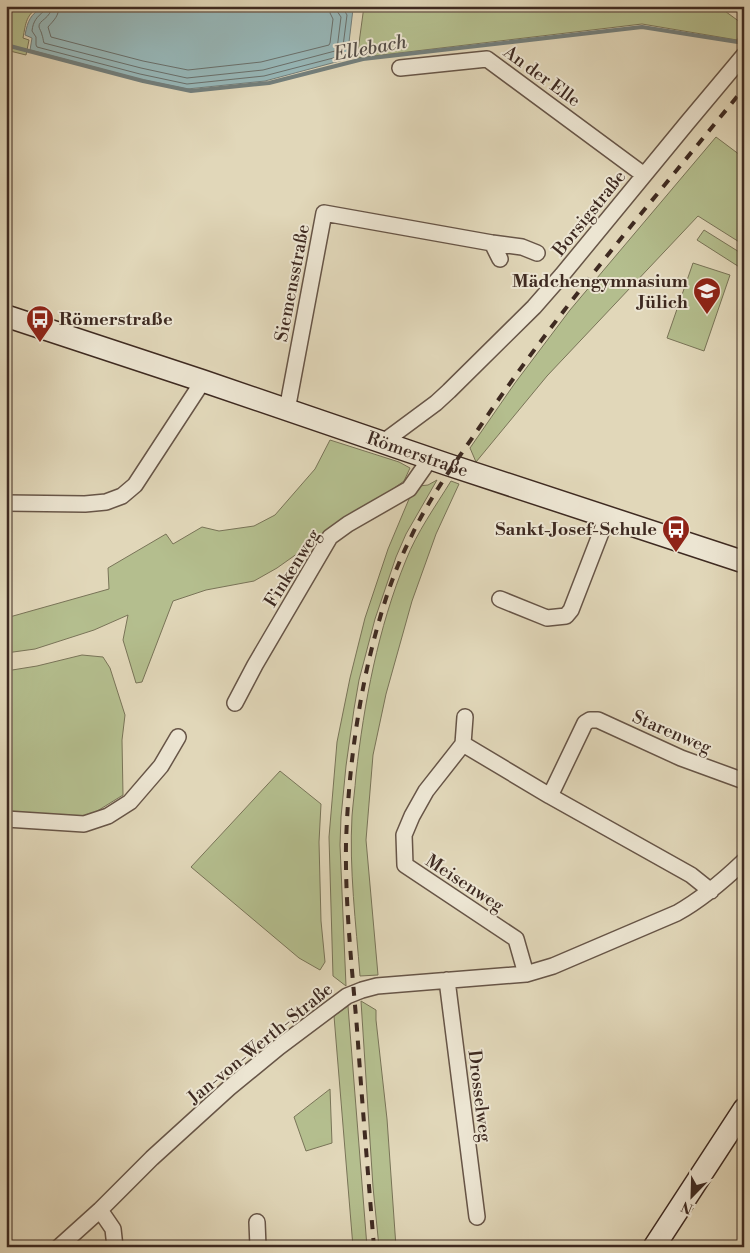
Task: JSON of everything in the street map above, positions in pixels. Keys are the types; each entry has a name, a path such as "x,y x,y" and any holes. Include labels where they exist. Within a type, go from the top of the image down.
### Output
{"main road":[{"name":"Römerstraße","path":"6,316 203,380 382,443 744,562"},
{"path":"654,1247 744,1109"}],"street":[{"name":"Borsigstraße","path":"382,443 436,403 534,307 644,175 686,115 744,55"},
{"name":"An der Elle","path":"400,68 487,59 644,175"},
{"name":"Siemensstraße","path":"287,410 324,213 492,243 522,246 537,254"},
{"path":"492,243 500,259"},
{"path":"6,503 85,504 106,502 122,496 135,484 203,380"},
{"name":"Finkenweg","path":"235,703 255,665 330,537 348,524 409,489 430,459"},
{"path":"500,600 547,618 566,616 571,610 606,517"},
{"path":"465,717 463,744 550,796 691,874 711,891"},
{"name":"Starenweg","path":"550,796 585,723 590,720 598,720 681,758 744,781"},
{"path":"6,819 84,824 108,816 130,802 161,766 178,736"},
{"name":"Meisenweg","path":"463,744 426,792 412,816 404,835 405,865 516,939 526,974"},
{"name":"Jan-von-Werth-Straße","path":"59,1247 229,1088 279,1047 347,996 377,986 526,974 553,966 677,913 711,891 744,861"},
{"name":"Drosselweg","path":"447,980 477,1217"},
{"path":"100,1210 112,1229 115,1247"},
{"path":"257,1222 258,1247"}],"green space":[{"path":"6,6 40,6 29,16 26,23 23,38 29,40 26,55 6,50"},
{"path":"364,6 718,6 744,25 744,28 737,40 642,24 357,58"},
{"path":"716,137 744,158 744,245 698,216 547,376 476,462 470,448 515,383 570,310"},
{"path":"704,230 744,255 744,270 697,240"},
{"path":"693,263 730,275 704,351 667,338"},
{"path":"330,440 399,462 410,468 404,481 322,539 254,581 206,590 173,601 142,682 136,683 123,640 128,615 94,630 35,649 6,653 6,618 109,589 108,568 166,534 173,544 202,527 219,531 254,526 275,515 315,469"},
{"path":"437,480 406,534 396,557 375,619 359,680 346,766 341,817 340,845 346,986 333,976 329,837 337,742 365,618 388,549 409,499 419,486 428,485"},
{"path":"451,481 459,484 436,534 412,601 386,694 373,755 366,840 378,975 360,976 353,896 351,836 356,775 368,693 380,639 406,560 421,530"},
{"path":"82,655 103,657 110,668 125,715 122,740 123,795 86,818 6,815 6,671"},
{"path":"280,771 321,804 319,842 320,882 325,962 320,970 299,958 191,867"},
{"path":"361,1001 376,1010 387,1119 396,1247 379,1247 373,1187"},
{"path":"348,1006 367,1247 353,1247 334,1016"},
{"path":"330,1089 332,1143 306,1151 294,1117"}],"water":[{"path":"44,6 334,6 353,9 347,59 265,81 187,89 139,79 30,50 32,38 25,35 27,25 30,18"}],"waterway":[{"name":"Ellebach","path":"6,45 143,81 191,91 269,83 363,59 642,27 744,43"}],"railway":[{"path":"374,1247 349,936 346,843 350,775 359,708 372,648 386,599 397,567 426,508 510,384 574,297 744,88"}],"place":[{"name":"Mädchengymnasium Jülich","path":"707,315"},
{"name":"Römerstraße","path":"40,343"},
{"name":"Sankt-Josef-Schule","path":"676,553"}]}
